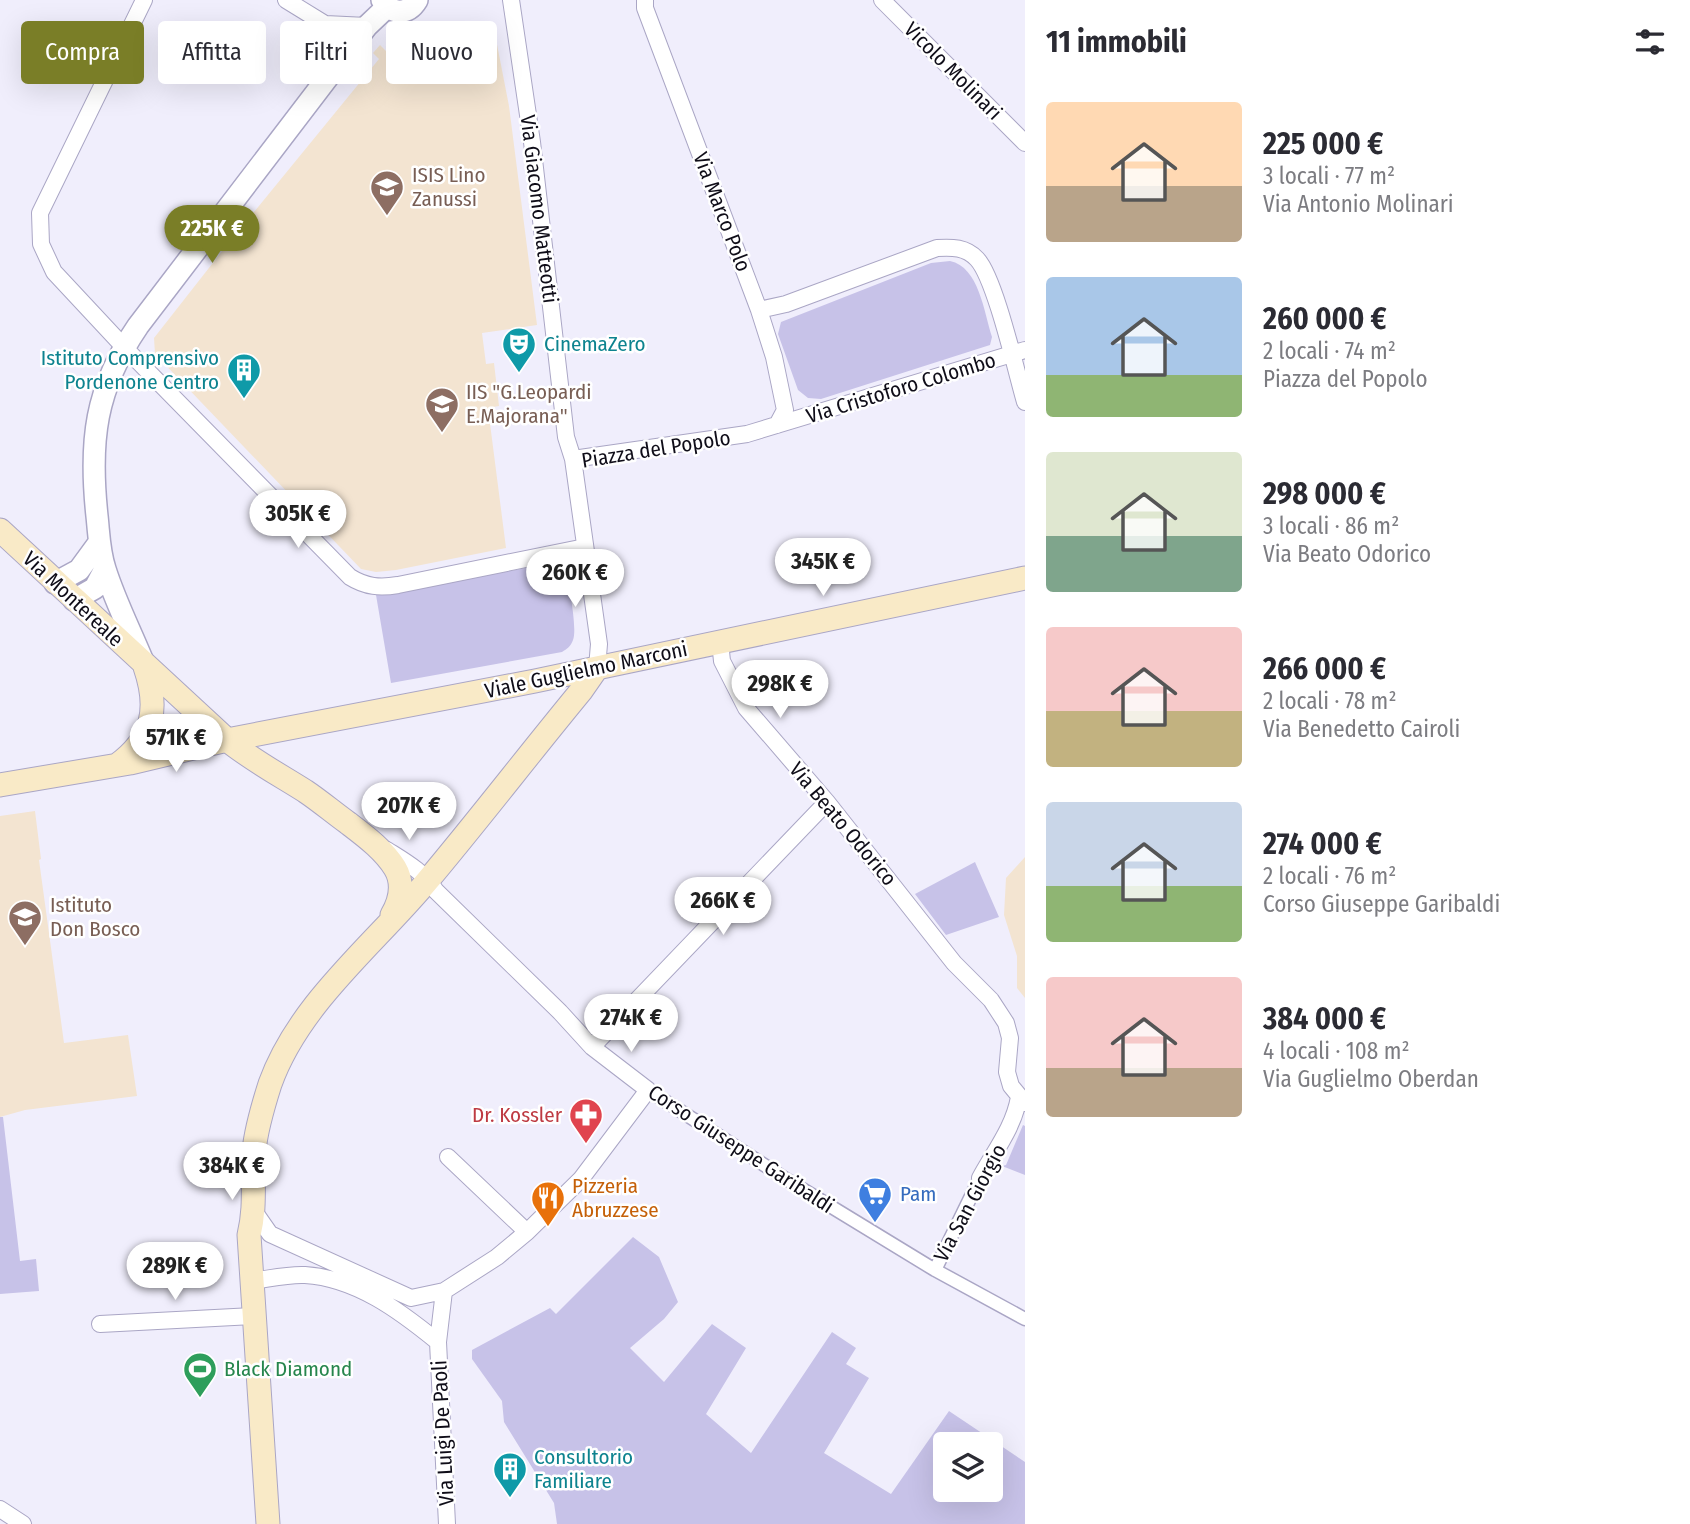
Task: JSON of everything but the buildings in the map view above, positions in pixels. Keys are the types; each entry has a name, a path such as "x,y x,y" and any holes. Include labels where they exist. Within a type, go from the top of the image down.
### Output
{"main road":[{"name":"Via Montereale","path":"0,530 227,740 249,758 306,792 367,837 385,855 396,870 400,895 381,932"},
{"name":"Viale Guglielmo Marconi","path":"0,785 116,765 227,740 597,668 1025,578"},
{"path":"116,765 128,757 142,741 152,718 153,689 145,667"},
{"path":"268,1524 249,1236 254,1212 254,1149 262,1111 278,1066 310,1014 429,880 597,668"}],"street":[{"path":"286,0 320,21"},
{"path":"371,21 384,4 396,12 403,12 417,0"},
{"name":"Via Giacomo Matteotti","path":"512,0 532,142 566,436 573,459"},
{"name":"Via Marco Polo","path":"645,0 645,8 760,310 774,357 785,410 777,425"},
{"name":"Vicolo Molinari","path":"882,0 1025,143"},
{"path":"137,2 40,213 41,244 54,272 350,577 360,583 382,587 398,585 584,547"},
{"path":"145,667 104,569 99,544 94,465 105,388 124,347 323,84"},
{"path":"760,310 786,304 924,252 951,247 964,250 976,258 984,269 1018,352 1025,402"},
{"name":"Via Cristoforo Colombo","path":"777,425 1018,352"},
{"name":"Piazza del Popolo","path":"597,668 599,644 573,459 695,443 747,434 777,425"},
{"path":"55,583 79,570 99,544"},
{"path":"74,600 95,587 104,569"},
{"name":"Via Beato Odorico","path":"720,642 722,661 746,708 827,802 954,963 991,1000 1006,1023 1010,1038 1007,1072 1011,1086 1022,1100"},
{"path":"592,1048 827,802"},
{"name":"Corso Giuseppe Garibaldi","path":"367,837 429,880 436,891 560,1012 592,1048 648,1090 934,1270 1025,1319"},
{"path":"254,1212 270,1234 411,1298 444,1291 497,1257 581,1179 648,1090"},
{"name":"Via San Giorgio","path":"934,1270 1022,1100"},
{"path":"448,1157 527,1231"},
{"name":"Via Luigi De Paoli","path":"251,1281 305,1275 346,1283 401,1311 438,1342"},
{"name":"Via Luigi De Paoli","path":"444,1291 438,1342 447,1524"},
{"path":"100,1324 253,1316"},
{"path":"0,1509 23,1524"}],"shaded area":[{"path":"497,44 509,106 537,325 482,333 486,364 494,363 499,406 488,408 506,548 376,572 361,569 155,354 154,338 359,84 372,84 372,68 379,59 373,53 380,45 386,51 386,84 497,84"},
{"path":"950,261 960,265 974,281 992,337 990,345 821,399 808,398 798,390 778,334 781,322 931,263"},
{"path":"565,561 574,625 573,640 566,650 391,683 376,595"},
{"name":"Istituto Don Bosco","path":"35,811 39,860 64,1043 128,1035 137,1096 25,1110 0,1117 0,816"},
{"path":"1025,857 1025,998 1017,988 1017,956 1004,915 1006,878"},
{"path":"975,862 999,917 946,935 915,894"},
{"path":"0,1117 3,1117 20,1261 36,1259 39,1291 0,1294"},
{"path":"1023,1125 1025,1175 1002,1166 1006,1165"},
{"path":"633,1237 659,1257 678,1302 664,1319 630,1348 664,1382 712,1324 746,1348 706,1414 751,1453 832,1332 856,1348 846,1364 869,1378 824,1453 891,1494 933,1434 933,1502 1003,1502 1003,1447 1025,1462 1025,1524 557,1524 554,1503 504,1422 502,1401 472,1359 472,1350 550,1308 556,1314"},
{"path":"949,1411 980,1432 934,1432"}],"place":[{"name":"ISIS Lino Zanussi","path":"387,217"},
{"name":"CinemaZero","path":"519,374"},
{"name":"Istituto Comprensivo Pordenone Centro","path":"244,400"},
{"name":"IIS \"G.Leopardi E.Majorana\"","path":"442,434"},
{"name":"Istituto Don Bosco","path":"25,947"},
{"name":"Dr. Kossler","path":"586,1145"},
{"name":"Pam","path":"875,1224"},
{"name":"Pizzeria Abruzzese","path":"548,1228"},
{"name":"Black Diamond","path":"200,1399"},
{"name":"Consultorio Familiare","path":"510,1499"}]}
